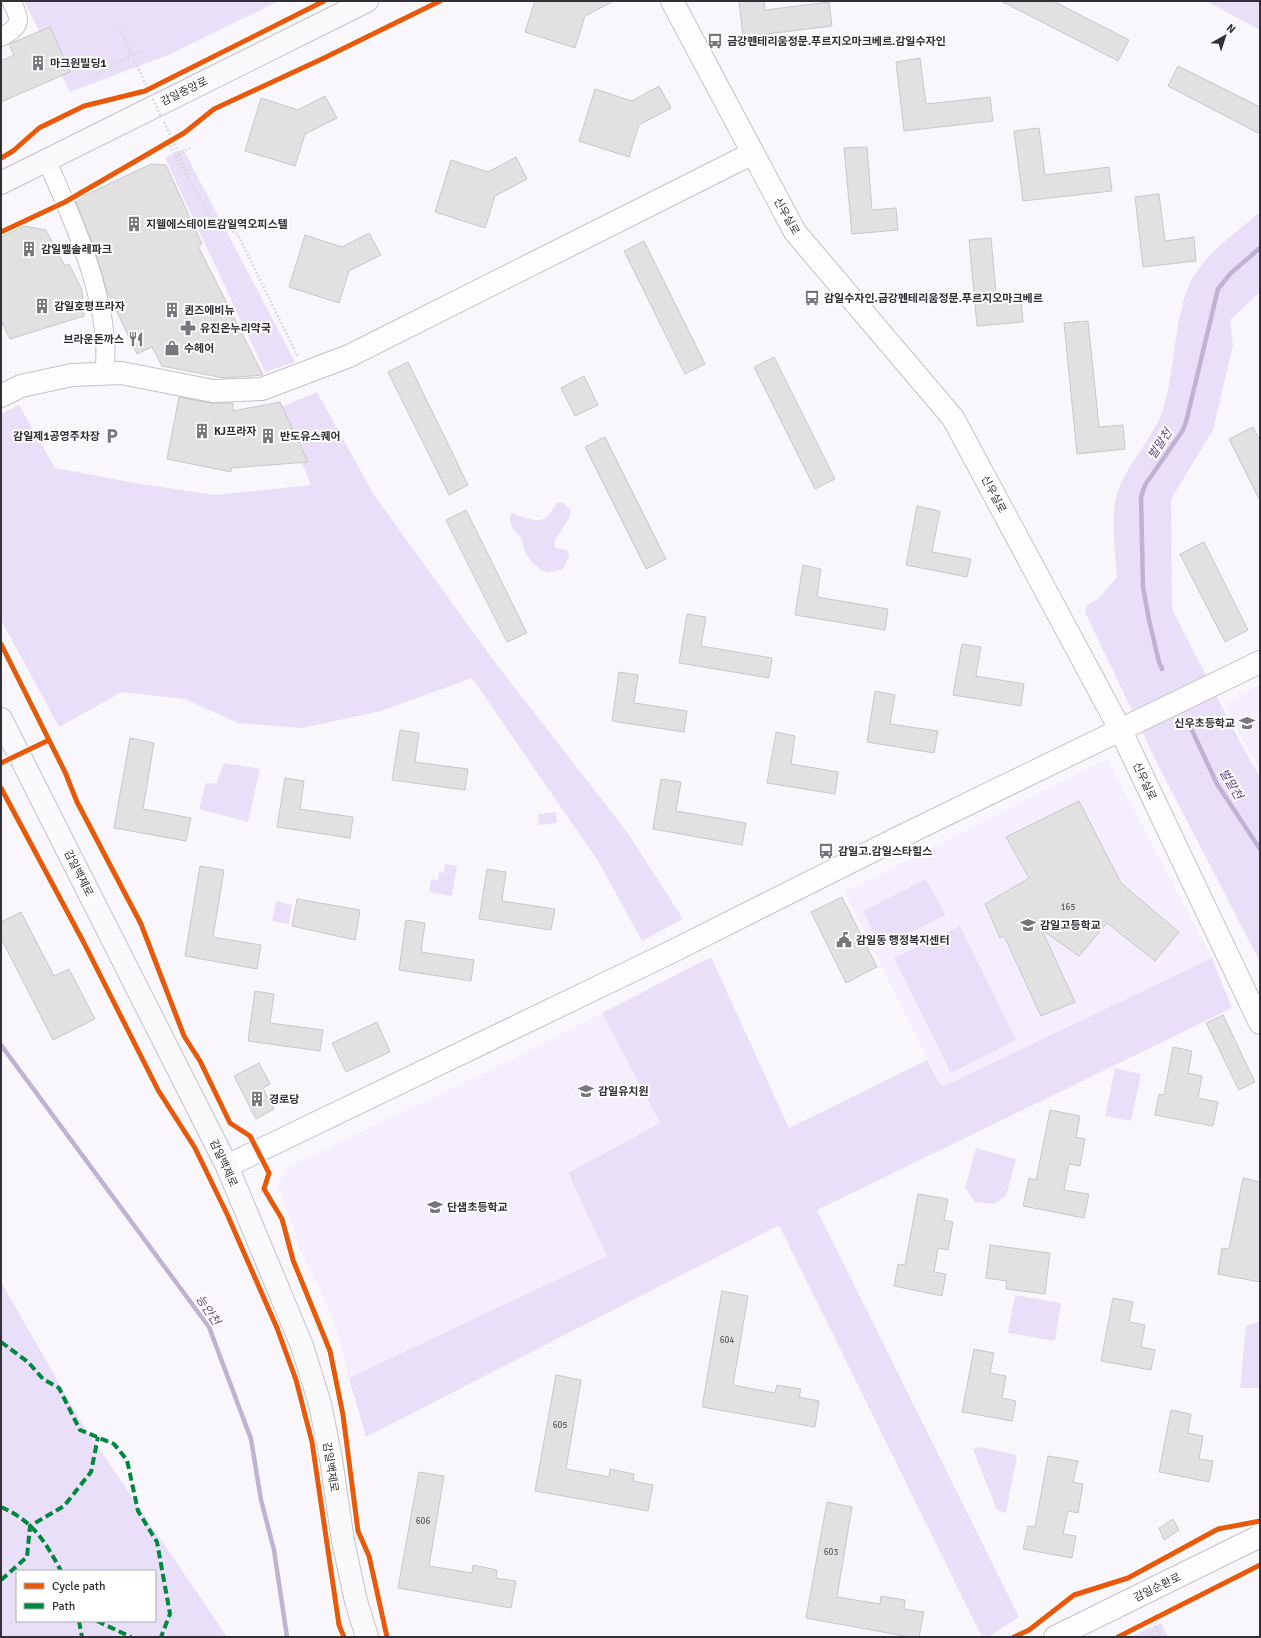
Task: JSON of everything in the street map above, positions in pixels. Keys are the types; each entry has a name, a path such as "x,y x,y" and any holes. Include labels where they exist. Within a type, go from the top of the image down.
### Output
{"main road":[{"name":"감일중앙로","path":"1,183 46,159 367,1"},
{"name":"감일백제로","path":"1,719 227,1166 302,1346 320,1404 331,1459 343,1541 356,1601 367,1637"}],"street":[{"path":"1,37 12,32 17,25 19,14 11,1"},
{"name":"신우실로","path":"672,1 795,232 954,418 1121,731 1260,1023"},
{"path":"1,396 21,386 72,375 121,373 213,390 262,389 350,356 753,153"},
{"path":"46,159 72,220 98,296 105,337 105,374"},
{"path":"227,1166 664,955 904,835 1121,731 1260,662"},
{"name":"감일순환로","path":"1055,1637 1260,1536"}],"path":[{"path":"120,29 144,80"},
{"path":"92,76 132,55 144,52"},
{"path":"145,91 152,88"},
{"path":"152,99 196,191"},
{"path":"161,146 178,136"},
{"path":"168,142 210,216 238,235 300,361"},
{"path":"178,154 190,148"},
{"path":"1146,1623 1159,1616"},
{"path":"1152,1619 1161,1637"},
{"path":"1147,1637 1156,1627"}],"shaded area":[{"path":"24,1 279,1 168,55 70,92"},
{"path":"1206,1 1260,1 1260,30"},
{"path":"183,149 295,362 265,372 165,158"},
{"path":"1260,212 1260,292 1230,320 1233,345 1213,430 1171,499 1172,609 1240,742 1260,777 1260,962 1157,763 1085,612 1087,605 1098,599 1117,577 1114,540 1115,503 1122,481 1154,428 1163,410 1170,378 1178,325 1187,292 1193,277 1206,259"},
{"path":"317,392 374,495 491,657 627,832 683,919 642,941 598,861 472,678 381,711 302,728 238,723 185,699 122,692 59,727 1,620 1,414 19,405 55,468 135,483 214,495 311,485 279,408"},
{"path":"557,503 563,503 571,510 569,518 554,542 555,548 567,550 569,556 563,569 547,573 536,566 527,557 522,540 510,523 510,516 512,513 535,520 544,519 548,516"},
{"name":"신우초등학교","path":"1260,685 1260,770 1224,704"},
{"name":"감일고등학교","path":"1107,759 1212,958 942,1087 845,892"},
{"path":"224,763 260,769 248,822 199,809 206,783 216,784"},
{"path":"556,812 557,823 539,825 538,814"},
{"path":"445,864 457,866 452,896 429,892 431,879 438,880 439,872 444,873"},
{"path":"926,879 945,915 881,947 863,911"},
{"path":"276,901 292,905 289,924 272,921"},
{"path":"960,926 1016,1040 951,1073 894,958"},
{"path":"711,957 789,1128 927,1060 942,1087 1212,958 1232,1008 817,1210 1019,1617 988,1637 982,1637 779,1225 366,1437 349,1378 607,1256 568,1173 660,1123 602,1013"},
{"name":"단샘초등학교","path":"602,1013 660,1123 568,1173 607,1256 349,1378 336,1327 320,1289 301,1252 278,1186 288,1167 513,1059"},
{"path":"1115,1068 1141,1074 1131,1121 1105,1116"},
{"path":"976,1148 1016,1159 1006,1196 994,1204 975,1202 965,1188"},
{"path":"1,1282 82,1423 227,1637 1,1637"},
{"path":"1015,1295 1061,1303 1055,1341 1008,1333"},
{"path":"1260,1321 1260,1388 1240,1388 1246,1326"},
{"path":"980,1447 1017,1455 1006,1513 997,1510 973,1449"},
{"path":"1161,1623 1168,1637 1130,1637"}],"building":[{"path":"535,1 614,1 585,16 575,48 525,32"},
{"path":"739,1 764,1 765,10 829,2 832,26 743,37"},
{"path":"1001,1 1053,1 1129,40 1118,61"},
{"name":"마크원빌딩1","path":"50,27 70,72 1,102 1,61 14,55 9,44"},
{"path":"920,58 926,104 990,97 993,121 904,131 896,62"},
{"path":"1178,66 1260,107 1260,134 1168,86"},
{"path":"659,86 671,108 639,125 629,157 579,141 595,89 632,101"},
{"path":"325,96 337,118 305,134 295,166 245,151 261,98 298,110"},
{"path":"1039,128 1045,175 1109,167 1112,191 1023,201 1014,131"},
{"path":"867,147 872,210 896,208 898,230 852,234 844,148"},
{"path":"516,157 527,179 495,196 485,228 435,212 451,160 488,172"},
{"path":"151,164 166,165 202,244 198,246 263,375 224,378 162,366 152,347 137,354 107,291 92,242 75,200"},
{"path":"1159,194 1165,241 1194,237 1196,261 1143,267 1135,197"},
{"path":"24,226 46,230 65,266 69,264 82,290 84,316 10,339 1,321 1,237"},
{"path":"369,233 381,255 349,271 339,303 289,287 305,235 342,247"},
{"path":"991,238 997,302 1021,300 1023,322 977,326 969,240"},
{"path":"644,241 705,364 685,374 624,251"},
{"path":"1088,321 1099,427 1123,425 1125,449 1077,454 1064,323"},
{"path":"774,357 835,479 815,489 754,367"},
{"path":"408,362 468,485 449,495 388,372"},
{"path":"584,376 598,405 575,416 561,388"},
{"path":"179,397 211,403 233,403 233,411 280,402 308,462 231,468 231,472 167,459"},
{"path":"1253,427 1260,441 1260,501 1229,439"},
{"path":"605,437 666,559 646,569 585,447"},
{"path":"917,506 940,511 932,552 971,559 967,577 906,565"},
{"path":"466,510 527,633 507,642 446,520"},
{"path":"1204,542 1248,630 1225,642 1180,554"},
{"path":"803,565 821,569 817,597 888,609 885,630 795,615"},
{"path":"687,614 706,617 701,646 772,658 769,678 679,663"},
{"path":"962,644 981,647 976,676 1024,684 1021,706 953,695"},
{"path":"619,672 638,675 634,703 687,711 684,732 612,721"},
{"path":"875,691 895,695 890,724 938,731 934,753 867,742"},
{"path":"400,730 419,733 415,762 468,769 465,790 392,780"},
{"path":"776,732 795,736 791,764 838,772 835,794 767,783"},
{"path":"130,738 154,743 143,809 191,818 186,841 114,828"},
{"path":"285,778 304,781 300,809 353,817 350,838 277,827"},
{"path":"661,779 681,782 676,811 746,823 742,845 653,829"},
{"name":"감일고등학교","path":"1079,801 1121,883 1179,932 1155,961 1107,923 1079,956 1042,930 1075,1002 1041,1016 1004,936 1000,938 985,904 1029,878 1006,837"},
{"path":"200,866 224,870 213,937 261,945 257,969 185,956"},
{"path":"487,869 506,872 502,901 555,909 551,930 479,919"},
{"name":"감일동 행정복지센터","path":"842,897 877,967 846,983 811,912"},
{"path":"297,899 360,910 355,940 292,926"},
{"path":"21,912 54,976 69,969 95,1019 53,1040 1,938 1,922"},
{"path":"406,920 425,923 421,952 474,960 471,981 399,970"},
{"path":"255,991 274,994 270,1023 323,1030 320,1051 248,1041"},
{"path":"1223,1015 1255,1082 1239,1090 1206,1023"},
{"path":"377,1022 390,1052 346,1072 332,1043"},
{"path":"1173,1047 1192,1051 1188,1073 1202,1076 1198,1098 1218,1102 1213,1126 1155,1115 1159,1094 1164,1095"},
{"name":"경로당","path":"259,1063 270,1084 263,1088 274,1109 256,1119 234,1076"},
{"path":"1050,1110 1080,1116 1076,1137 1085,1139 1080,1166 1069,1164 1064,1190 1089,1194 1084,1218 1023,1206 1029,1178 1036,1180"},
{"path":"1243,1178 1260,1182 1260,1282 1218,1274 1222,1248 1229,1249"},
{"path":"918,1194 948,1199 944,1220 953,1222 948,1250 938,1248 934,1272 946,1274 942,1296 894,1286 898,1264 905,1265"},
{"path":"990,1245 1050,1253 1045,1294 1006,1289 1007,1281 986,1278"},
{"path":"722,1291 748,1296 733,1385 775,1393 777,1385 801,1389 799,1397 819,1401 815,1427 702,1407"},
{"path":"1113,1298 1133,1302 1129,1322 1145,1325 1141,1347 1155,1350 1151,1370 1101,1361"},
{"path":"974,1349 994,1353 990,1373 1006,1376 1002,1398 1016,1401 1012,1421 962,1412"},
{"path":"556,1375 581,1380 566,1469 609,1477 610,1469 634,1474 633,1481 653,1485 648,1511 535,1491"},
{"path":"1171,1410 1191,1414 1188,1433 1203,1436 1199,1459 1213,1461 1209,1482 1159,1472"},
{"path":"1048,1456 1078,1461 1073,1482 1083,1484 1078,1513 1068,1511 1063,1534 1076,1536 1072,1558 1023,1549 1028,1526 1035,1527"},
{"path":"419,1472 444,1476 429,1566 472,1573 473,1565 497,1570 496,1578 516,1581 511,1608 398,1588"},
{"path":"827,1502 852,1507 837,1597 880,1604 881,1596 905,1600 904,1609 924,1612 919,1637 910,1637 806,1618"},
{"path":"1173,1519 1179,1530 1164,1540 1159,1528"}],"waterway":[{"name":"벌말천","path":"1162,669 1149,620 1143,587 1141,497 1145,485 1183,430 1186,422 1218,289 1231,273 1260,248"},
{"name":"벌말천","path":"1190,726 1217,784 1260,849"},
{"name":"능안천","path":"1,1045 209,1327 251,1439 261,1500 274,1550 287,1637"}],"marked path":[{"path":"1,1342 28,1362 43,1379 59,1388 80,1430 114,1444 127,1460 138,1511 157,1542 170,1614 161,1637"},
{"path":"1,1580 27,1557 30,1526 64,1506 91,1472 98,1437"},
{"path":"1,1507 30,1525 43,1541 60,1570"},
{"path":"79,1622 82,1637"},
{"path":"99,1622 131,1637"}],"cycle path":[{"path":"1,158 13,151 39,128 84,106 145,91 324,1"},
{"path":"1,232 65,202 184,133 214,109 324,58 440,1"},
{"path":"1,644 65,772 77,802 141,924 184,1036 200,1061 230,1123 250,1136 269,1173 264,1189 282,1219 293,1260 330,1351 343,1415 358,1531 369,1556 387,1637"},
{"path":"1,763 49,740"},
{"path":"1,788 84,943 158,1090 195,1148 227,1214 277,1328 296,1380 312,1442 339,1625 344,1637"},
{"path":"1014,1637 1029,1630 1074,1595 1128,1578 1218,1529 1260,1521"},
{"path":"1118,1637 1260,1565"}],"place":[{"name":"금강펜테리움정문.푸르지오마크베르.감일수자인","path":"715,41"},
{"name":"마크원빌딩1","path":"38,63"},
{"name":"지웰에스테이트감일역오피스텔","path":"134,224"},
{"name":"감일벨솔레파크","path":"29,249"},
{"name":"감일수자인.금강펜테리움정문.푸르지오마크베르","path":"812,298"},
{"name":"감일호평프라자","path":"42,306"},
{"name":"퀸즈에비뉴","path":"172,310"},
{"name":"유진온누리약국","path":"188,328"},
{"name":"브라운돈까스","path":"136,339"},
{"name":"수헤어","path":"172,348"},
{"name":"KJ프라자","path":"202,431"},
{"name":"감일제1공영주차장","path":"112,436"},
{"name":"반도유스퀘어","path":"268,436"},
{"name":"신우초등학교","path":"1247,723"},
{"name":"감일고.감일스타힐스","path":"826,851"},
{"name":"감일고등학교","path":"1028,925"},
{"name":"감일동 행정복지센터","path":"844,940"},
{"name":"감일유치원","path":"586,1091"},
{"name":"경로당","path":"257,1099"},
{"name":"단샘초등학교","path":"435,1207"}]}
